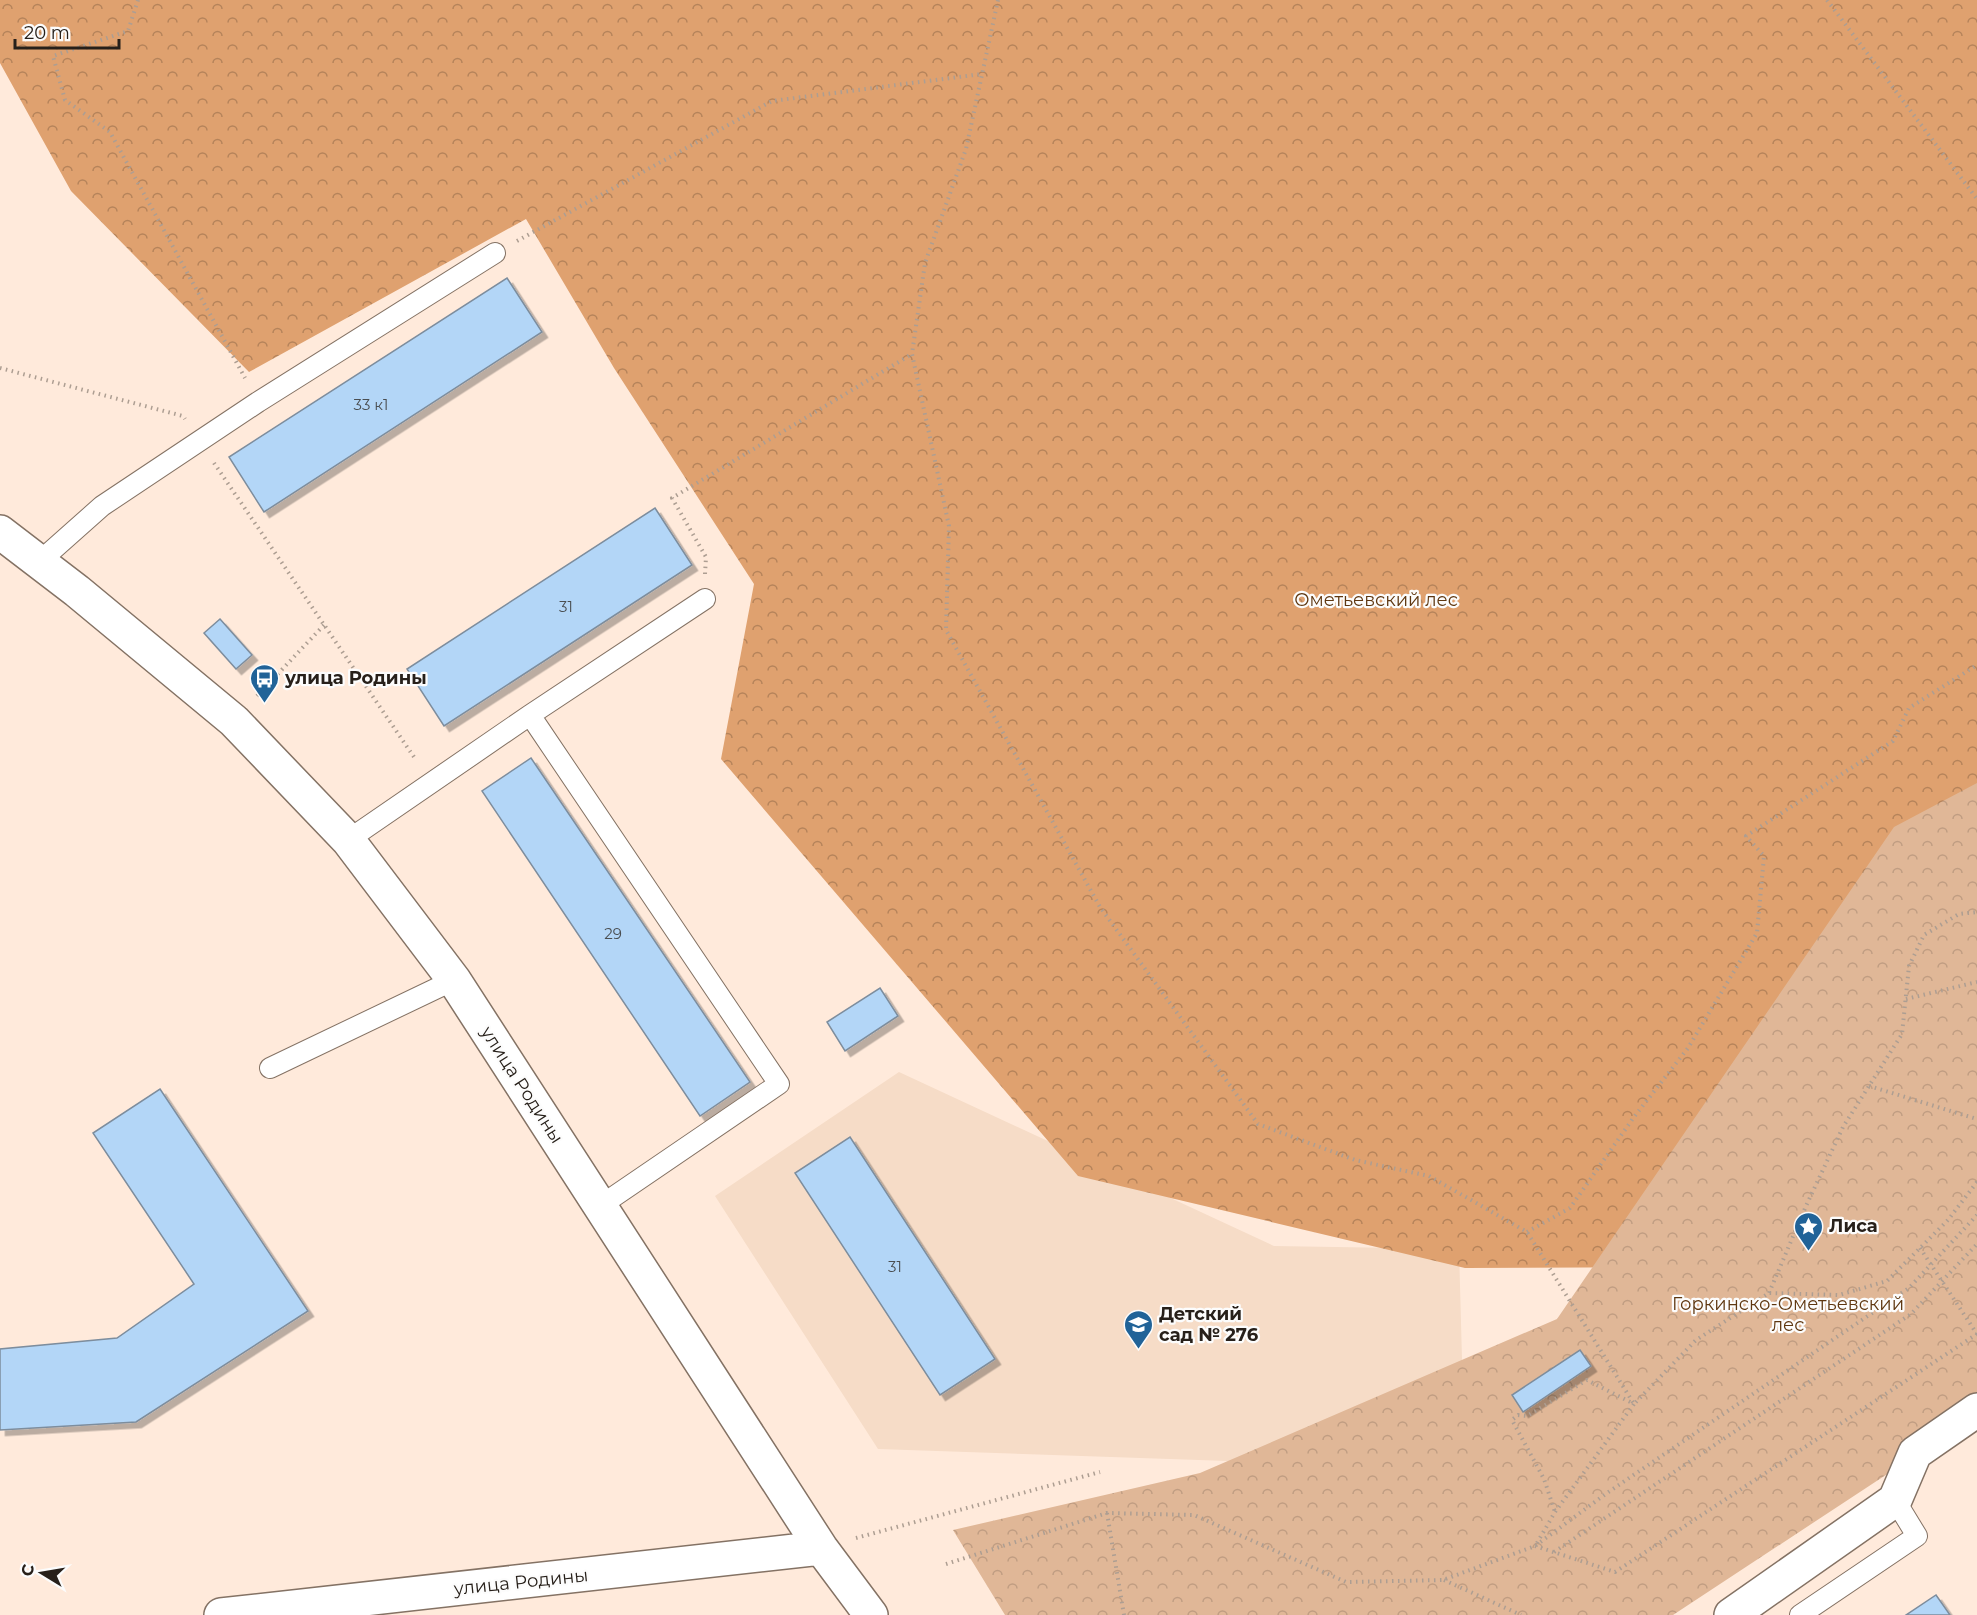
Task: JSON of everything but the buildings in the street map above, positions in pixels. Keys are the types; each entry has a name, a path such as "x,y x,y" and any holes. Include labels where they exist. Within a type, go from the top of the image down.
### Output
{"street":[{"name":"улица Родины","path":"0,532 77,591 234,720 348,840 454,980 821,1548 871,1615"},
{"path":"1731,1615 1895,1500 1916,1453 1977,1410"},
{"name":"улица Родины","path":"238,1614 424,1604 821,1548"}],"lane":[{"path":"39,562 102,506 198,440 495,253"},
{"path":"348,840 705,599"},
{"path":"530,715 779,1084 600,1206"},
{"path":"270,1068 454,980"},
{"path":"1800,1615 1917,1536 1895,1500"}],"path":[{"path":"138,0 128,31 53,56 65,100 110,132 258,402"},
{"path":"998,0 966,149 925,263 912,354 949,526 946,630 1100,907 1258,1124 1355,1160 1429,1176 1527,1232 1634,1404"},
{"path":"1827,0 1977,199"},
{"path":"495,253 772,101 982,74"},
{"path":"705,599 706,557 672,498 912,354"},
{"path":"0,368 183,416 431,783"},
{"path":"234,720 324,625"},
{"path":"1527,1232 1570,1209 1634,1117 1688,1048 1756,933 1764,856 1746,836 1893,741 1909,708 1977,665"},
{"path":"1535,1546 1555,1512 1634,1404 1696,1340 1768,1293 1843,1127 1902,1034 1909,966 1924,935 1959,914 1977,912"},
{"path":"1906,999 1977,982"},
{"path":"1869,1086 1977,1119"},
{"path":"1768,1293 1839,1295 1887,1281 1948,1220 1977,1182"},
{"path":"946,1564 1107,1513 1194,1515 1346,1582 1443,1580 1535,1546 1607,1493 1909,1288 1977,1215"},
{"path":"1554,1552 1911,1314 1977,1244"},
{"path":"1535,1546 1615,1572 1977,1334 1920,1248"},
{"path":"1555,1512 1544,1479 1512,1420 1518,1415 1527,1416 1587,1380 1634,1404"},
{"path":"821,1548 1100,1472"},
{"path":"1107,1513 1124,1615"},
{"path":"1443,1580 1521,1615"}],"shaded area":[{"name":"Детский сад № 276","path":"899,1072 1274,1246 1459,1249 1465,1469 878,1449 715,1196"}],"green space":[{"name":"Ометьевский лес","path":"0,0 1977,0 1977,815 1703,1267 1465,1268 1078,1176 721,759 754,584 614,368 526,219 249,372 71,191 0,63"},
{"name":"Горкинско-Ометьевский лес","path":"1977,783 1977,1415 1673,1615 1005,1615 953,1530 1200,1473 1557,1319 1894,827"}],"place":[{"name":"улица Родины","path":"264,704"},
{"name":"Лиса","path":"1808,1252"},
{"name":"Детский сад № 276","path":"1138,1350"}]}
